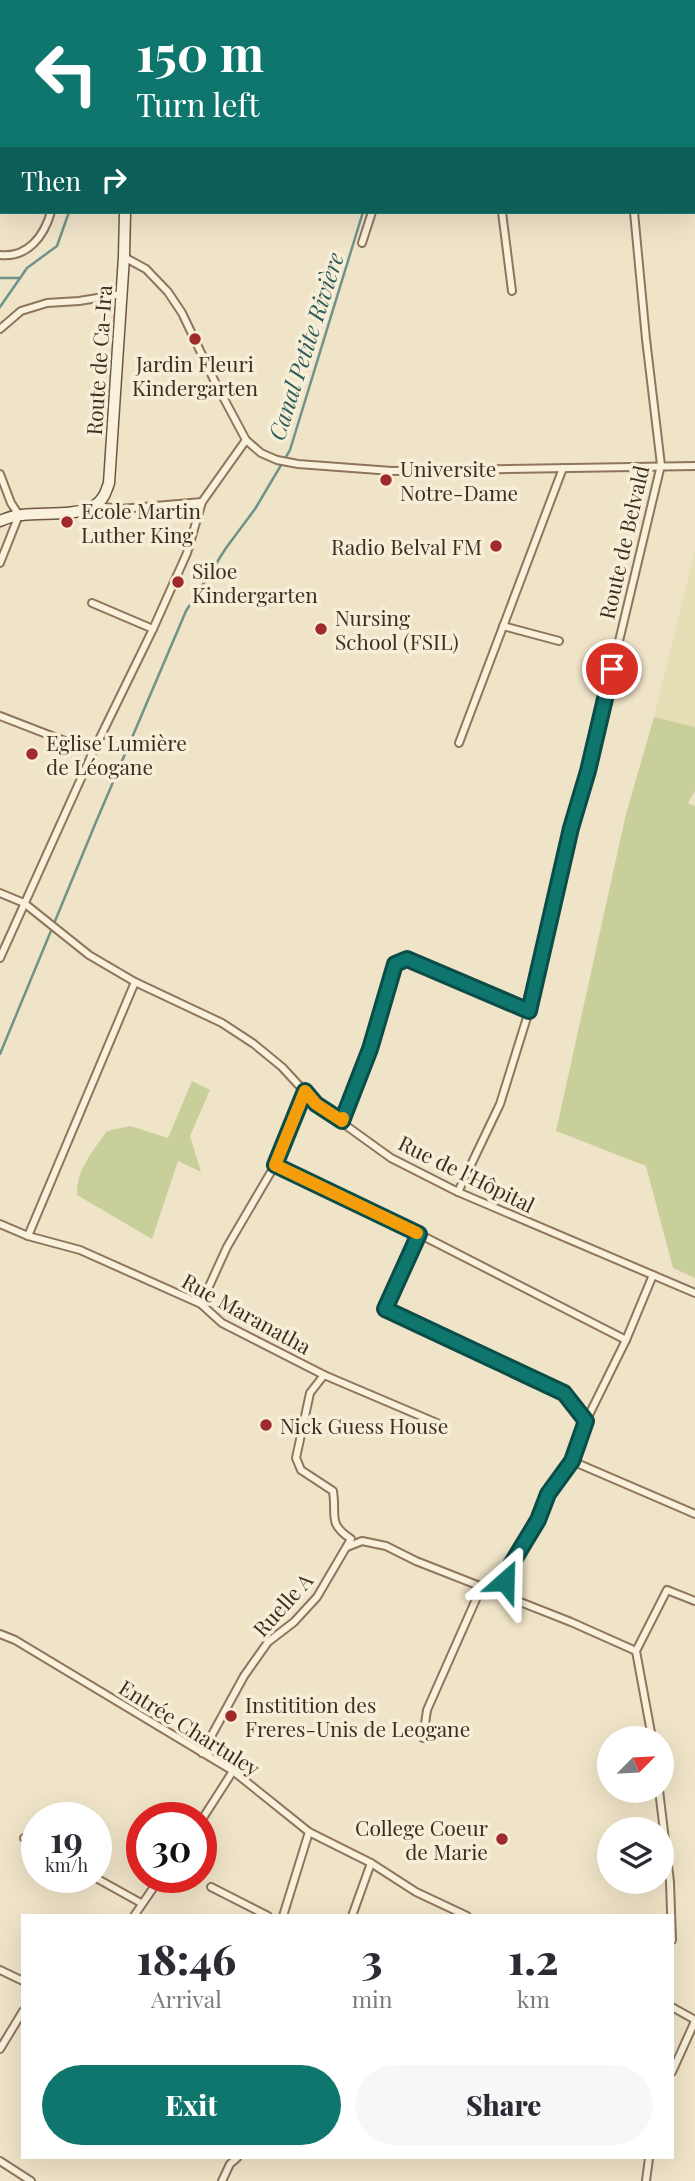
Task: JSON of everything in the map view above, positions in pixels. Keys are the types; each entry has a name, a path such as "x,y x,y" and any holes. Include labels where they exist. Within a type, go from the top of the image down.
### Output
{"street":[{"path":"0,255 15,256 30,248 46,231 50,214"},
{"name":"Route de Ca-Ira","path":"94,506 106,494 108,483 125,214"},
{"path":"362,243 371,214"},
{"path":"502,214 512,291"},
{"name":"Route de Belvald","path":"458,1192 500,1104 529,1011 571,828 588,771 661,465 634,214"},
{"path":"124,257 156,278 182,313 246,440 261,453 277,460 392,471 695,466"},
{"path":"0,329 21,311 47,303 122,294"},
{"path":"0,958 187,553 202,502 246,440"},
{"path":"459,743 563,468"},
{"path":"0,474 11,503 19,515"},
{"path":"0,521 19,515 71,512 94,506 120,509 202,502"},
{"path":"0,562 19,515"},
{"path":"92,603 153,629"},
{"path":"503,626 559,641"},
{"path":"0,716 93,752"},
{"name":"Rue de l'Hôpital","path":"0,893 24,903 89,956 135,982 222,1023 254,1044 282,1067 316,1104 391,1158 458,1192 695,1293"},
{"path":"342,1121 370,1049 395,964 407,959 529,1011"},
{"path":"28,1236 135,982"},
{"path":"201,1304 227,1247 275,1165 305,1091"},
{"path":"275,1165 419,1234 626,1340"},
{"name":"Rue Maranatha","path":"0,1224 28,1236 80,1250 201,1304 222,1323 324,1375 437,1423"},
{"path":"419,1234 385,1309 564,1393 586,1421"},
{"path":"501,1595 509,1568 538,1520 548,1494 572,1461 586,1421 626,1340 653,1275"},
{"path":"324,1375 310,1393 296,1458 302,1470 333,1491 334,1524 351,1539 347,1547"},
{"path":"572,1461 695,1514"},
{"path":"347,1547 362,1541 386,1546 416,1561 636,1651"},
{"name":"Ruelle A","path":"202,1753 244,1675 268,1643 294,1622 317,1597 347,1547"},
{"path":"424,1738 427,1710 481,1588"},
{"path":"650,1726 636,1651 667,1590 695,1601"},
{"name":"Entrée Chartuley","path":"0,1634 15,1640 233,1771 309,1832 371,1863 416,1892 463,1914"},
{"path":"213,1802 233,1771"},
{"path":"661,1803 671,1914"},
{"path":"284,1914 309,1832"},
{"path":"353,1914 371,1863"},
{"path":"112,1887 141,1903"},
{"path":"217,1890 264,1914"},
{"path":"135,1914 149,1893"},
{"path":"0,1970 21,1979"},
{"path":"674,2008 695,2020 674,2067"},
{"path":"0,2049 21,2014"},
{"path":"222,2181 230,2164 236,2159"},
{"path":"646,2181 649,2159"},
{"path":"0,2161 31,2181"}],"shaded area":[{"path":"695,550 695,727 654,717"}],"green space":[{"path":"654,717 695,727 695,791 688,803 695,806 695,1278 673,1268 646,1166 556,1131 626,814"},
{"path":"192,1081 210,1090 190,1136 201,1172 178,1161 152,1239 77,1195 79,1177 86,1161 107,1131 130,1126 168,1138"}],"waterway":[{"path":"0,307 27,268 57,246 68,214"},
{"name":"Canal Petite Rivière","path":"0,1054 186,611 226,548 255,509 290,450 362,214"},
{"path":"0,278 20,278"}],"slow traffic":[{"path":"343,1118 342,1121 316,1104 305,1091 275,1165 417,1233"}],"place":[{"name":"Jardin Fleuri Kindergarten","path":"195,339"},
{"name":"Universite Notre-Dame","path":"386,480"},
{"name":"Ecole Martin Luther King","path":"67,522"},
{"name":"Radio Belval FM","path":"496,546"},
{"name":"Siloe Kindergarten","path":"178,582"},
{"name":"Nursing School (FSIL)","path":"321,629"},
{"name":"Eglise Lumière de Léogane","path":"32,754"},
{"name":"Nick Guess House","path":"266,1425"},
{"name":"Institition des Freres-Unis de Leogane","path":"231,1716"},
{"name":"College Coeur de Marie","path":"502,1839"}],"route":[{"path":"505,1581 509,1568 538,1520 548,1494 572,1461 586,1421 564,1393 385,1309 419,1234 275,1165 305,1091 316,1104 342,1121 370,1049 395,964 407,959 529,1011 571,828 588,771 612,669"}]}
